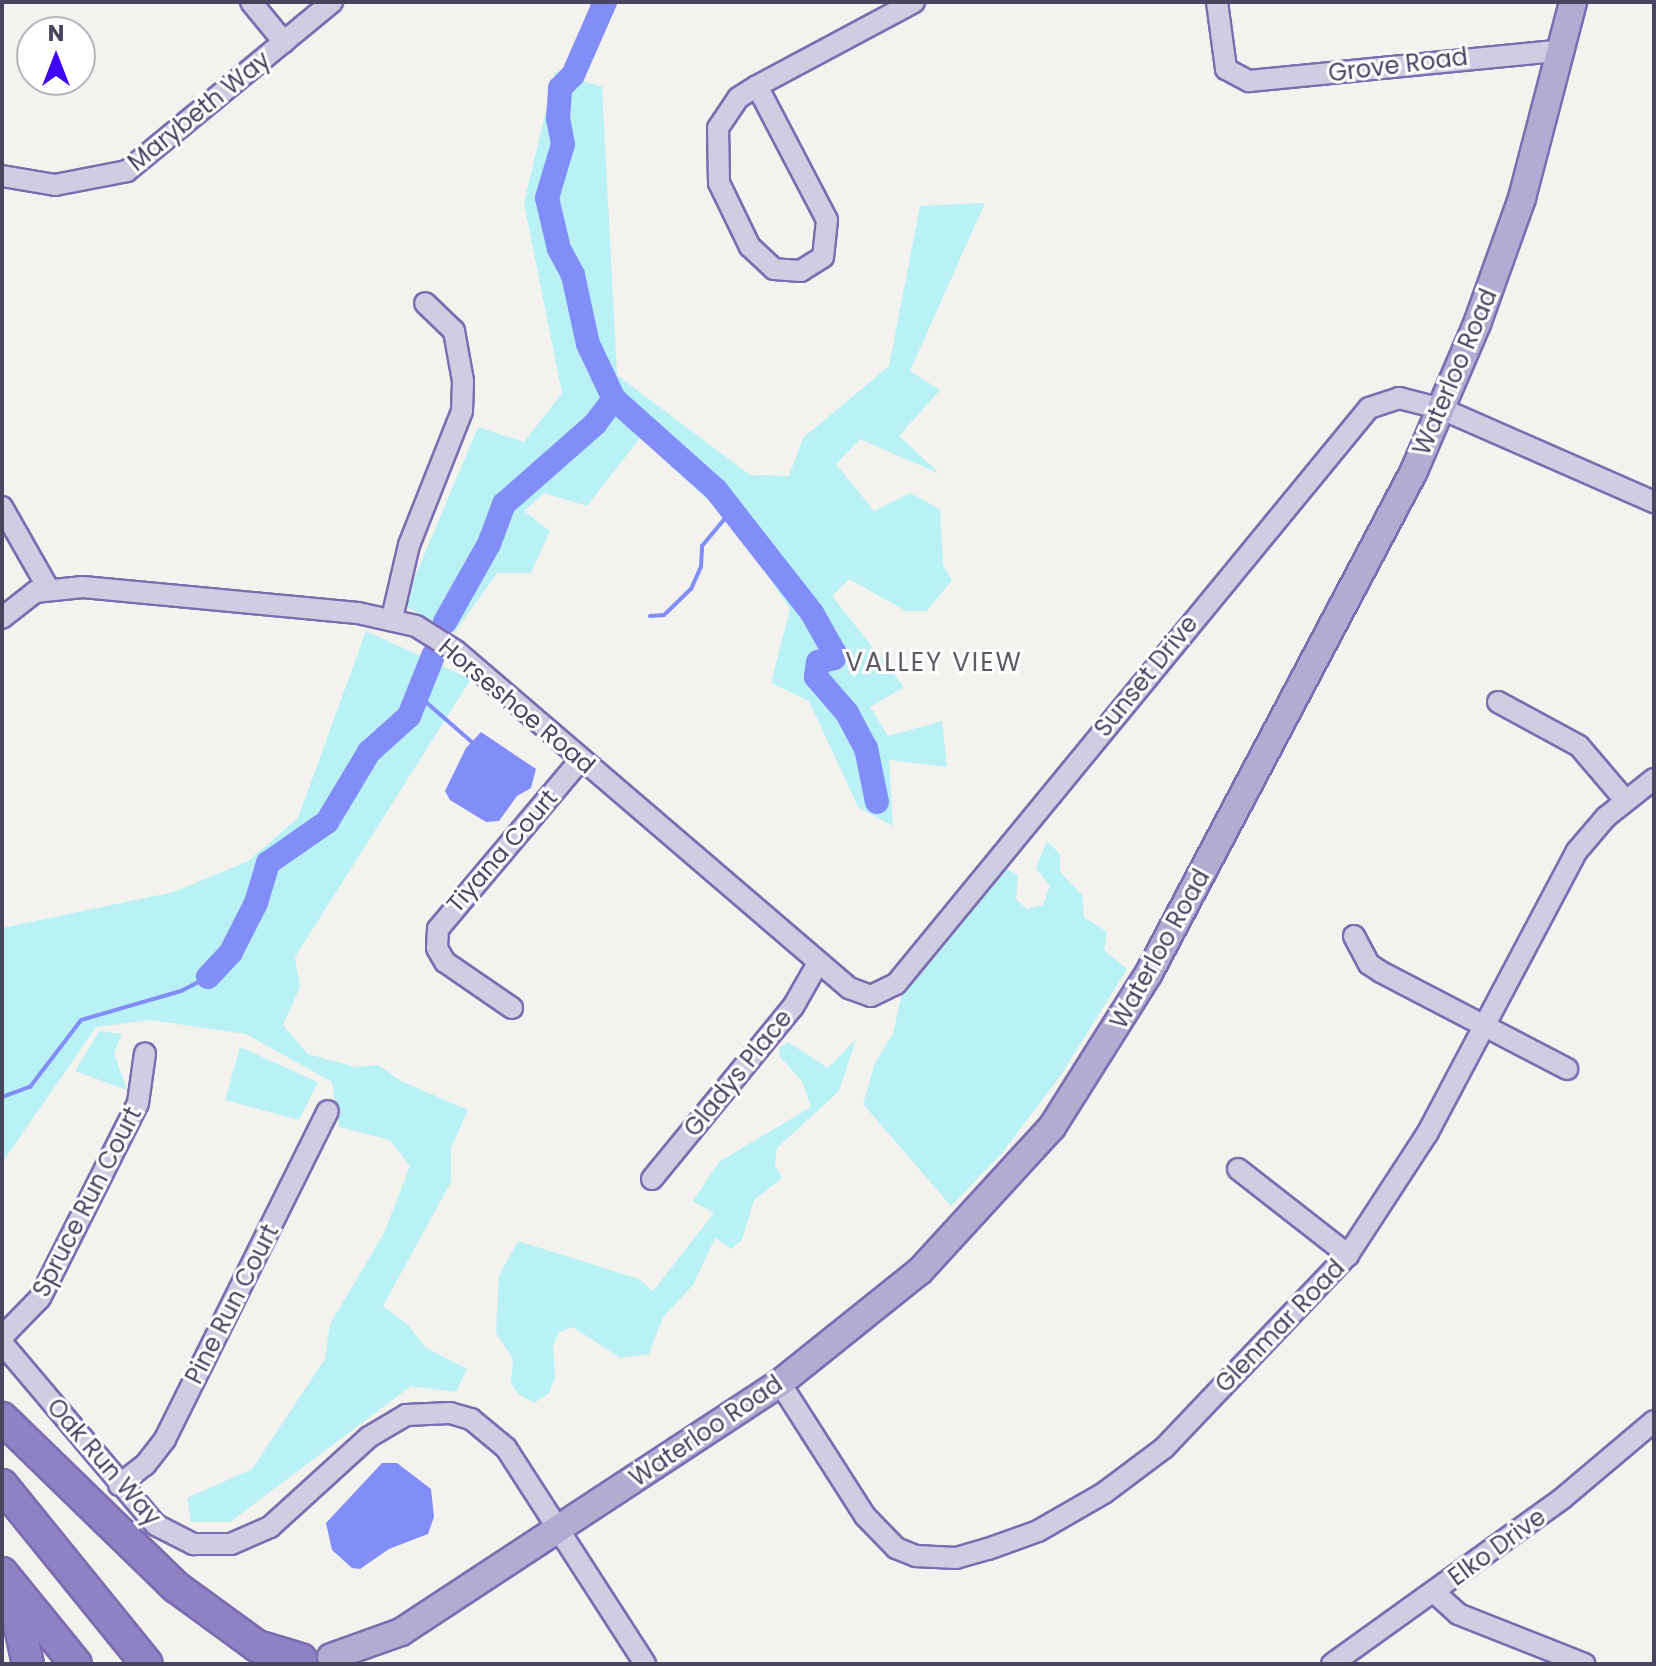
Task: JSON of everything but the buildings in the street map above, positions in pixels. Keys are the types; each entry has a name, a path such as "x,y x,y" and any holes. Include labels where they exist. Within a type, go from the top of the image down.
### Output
{"highway":[{"path":"2,1418 176,1587 257,1646 297,1661"},
{"path":"2,1485 147,1664"},
{"path":"2,1573 76,1664"},
{"path":"2,1592 20,1627 28,1664"}],"main road":[{"name":"Waterloo Road","path":"297,1661 337,1660 401,1632 780,1383 920,1271 1014,1173 1085,1079 1149,973 1379,540 1442,409 1514,223 1563,50 1573,2"},
{"name":"Waterloo Road","path":"370,1664 401,1632"}],"street":[{"path":"251,2 284,42"},
{"name":"Marybeth Way","path":"2,176 55,185 127,171 332,2"},
{"path":"757,86 827,220 823,257 801,271 774,269 750,247 719,183 718,128 738,98 757,86 914,2"},
{"name":"Grove Road","path":"1217,2 1221,55 1233,77 1271,80 1533,49 1563,50"},
{"path":"392,618 409,545 462,411 463,381 454,331 425,303"},
{"name":"Sunset Drive","path":"871,996 896,984 1369,408 1399,398 1442,409 1654,502"},
{"path":"2,507 48,588 2,618"},
{"name":"Horseshoe Road","path":"48,588 83,587 392,618 437,637 818,963 849,988 871,996"},
{"path":"1498,702 1579,746 1625,800"},
{"name":"Tiyana Court","path":"512,1008 445,962 437,948 438,929 581,759"},
{"name":"Glenmar Road","path":"780,1383 881,1533 916,1556 956,1558 1038,1531 1123,1480 1164,1448 1348,1255 1419,1148 1577,851 1625,800 1654,779"},
{"path":"1354,936 1369,964 1567,1069"},
{"name":"Gladys Place","path":"652,1179 793,1007 818,963"},
{"name":"Spruce Run Court","path":"2,1340 40,1298 138,1103 145,1053"},
{"name":"Pine Run Court","path":"119,1485 145,1465 165,1439 328,1111"},
{"path":"1238,1169 1348,1255"},
{"name":"Oak Run Way","path":"2,1340 119,1485 174,1537 203,1545 231,1544 270,1527 390,1423 406,1415 450,1413 490,1431 560,1528"},
{"name":"Elko Drive","path":"1332,1664 1435,1593 1618,1456 1654,1421"},
{"path":"560,1528 645,1664"},
{"path":"1435,1593 1458,1614 1584,1664"}],"shaded area":[{"path":"555,72 602,87 617,375 750,475 789,476 803,438 889,366 920,206 985,203 910,371 940,390 899,436 940,474 860,439 836,464 874,511 910,493 940,509 943,565 952,580 927,611 906,611 849,579 832,596 904,687 870,707 888,736 942,721 947,767 889,760 893,826 858,807 809,701 771,683 790,609 733,523 640,438 587,506 544,493 524,511 550,531 531,573 497,573 454,633 403,605 478,427 524,442 562,393 524,203"},
{"path":"366,631 471,679 295,957 300,987 283,1025 308,1054 356,1067 378,1065 401,1081 468,1110 451,1148 451,1182 383,1306 408,1325 425,1347 467,1369 456,1392 411,1386 230,1522 191,1522 187,1498 252,1469 325,1359 330,1324 384,1233 410,1166 390,1140 339,1127 332,1082 246,1034 151,1020 96,1027 2,1163 2,928 174,892 248,861 298,818"},
{"path":"1047,841 1060,854 1060,872 1082,895 1084,917 1107,932 1104,950 1127,969 1061,1075 1002,1153 951,1206 863,1104 875,1063 893,1033 903,988 1001,866 1018,875 1016,899 1027,909 1043,905 1050,886 1036,868"},
{"path":"99,1031 122,1034 114,1053 127,1090 75,1071"},
{"path":"856,1039 839,1091 777,1148 775,1165 782,1178 754,1200 742,1240 731,1249 715,1238 693,1285 663,1317 649,1354 620,1358 573,1327 559,1332 553,1346 555,1378 549,1393 534,1403 519,1394 511,1384 513,1359 496,1333 499,1275 518,1241 639,1279 653,1291 714,1213 693,1201 719,1162 811,1107 802,1081 779,1056 780,1047 788,1042 828,1068"},
{"path":"240,1047 318,1082 299,1120 225,1100"}],"water":[{"path":"481,732 536,769 531,788 517,796 499,821 486,822 450,800 445,791 466,748"},
{"path":"382,1463 397,1463 431,1489 434,1517 428,1534 389,1549 360,1569 352,1568 332,1550 326,1523"}],"waterway":[{"path":"445,622 489,544 504,504 595,424 614,399 588,344 573,275 559,249 547,198 563,144 558,119 560,88 573,75 605,2"},
{"path":"614,399 716,490 812,613 834,652 834,658 818,662 816,677 847,713 866,748 877,802"},
{"path":"650,616 664,615 691,589 701,567 702,546 732,510"},
{"path":"208,977 231,952 256,903 268,863 327,822 369,752 409,716 433,656"},
{"path":"419,696 472,742"},
{"path":"2,1097 30,1087 81,1020 181,991 208,977"}],"district":[{"name":"VALLEY VIEW","path":"934,663"}]}
